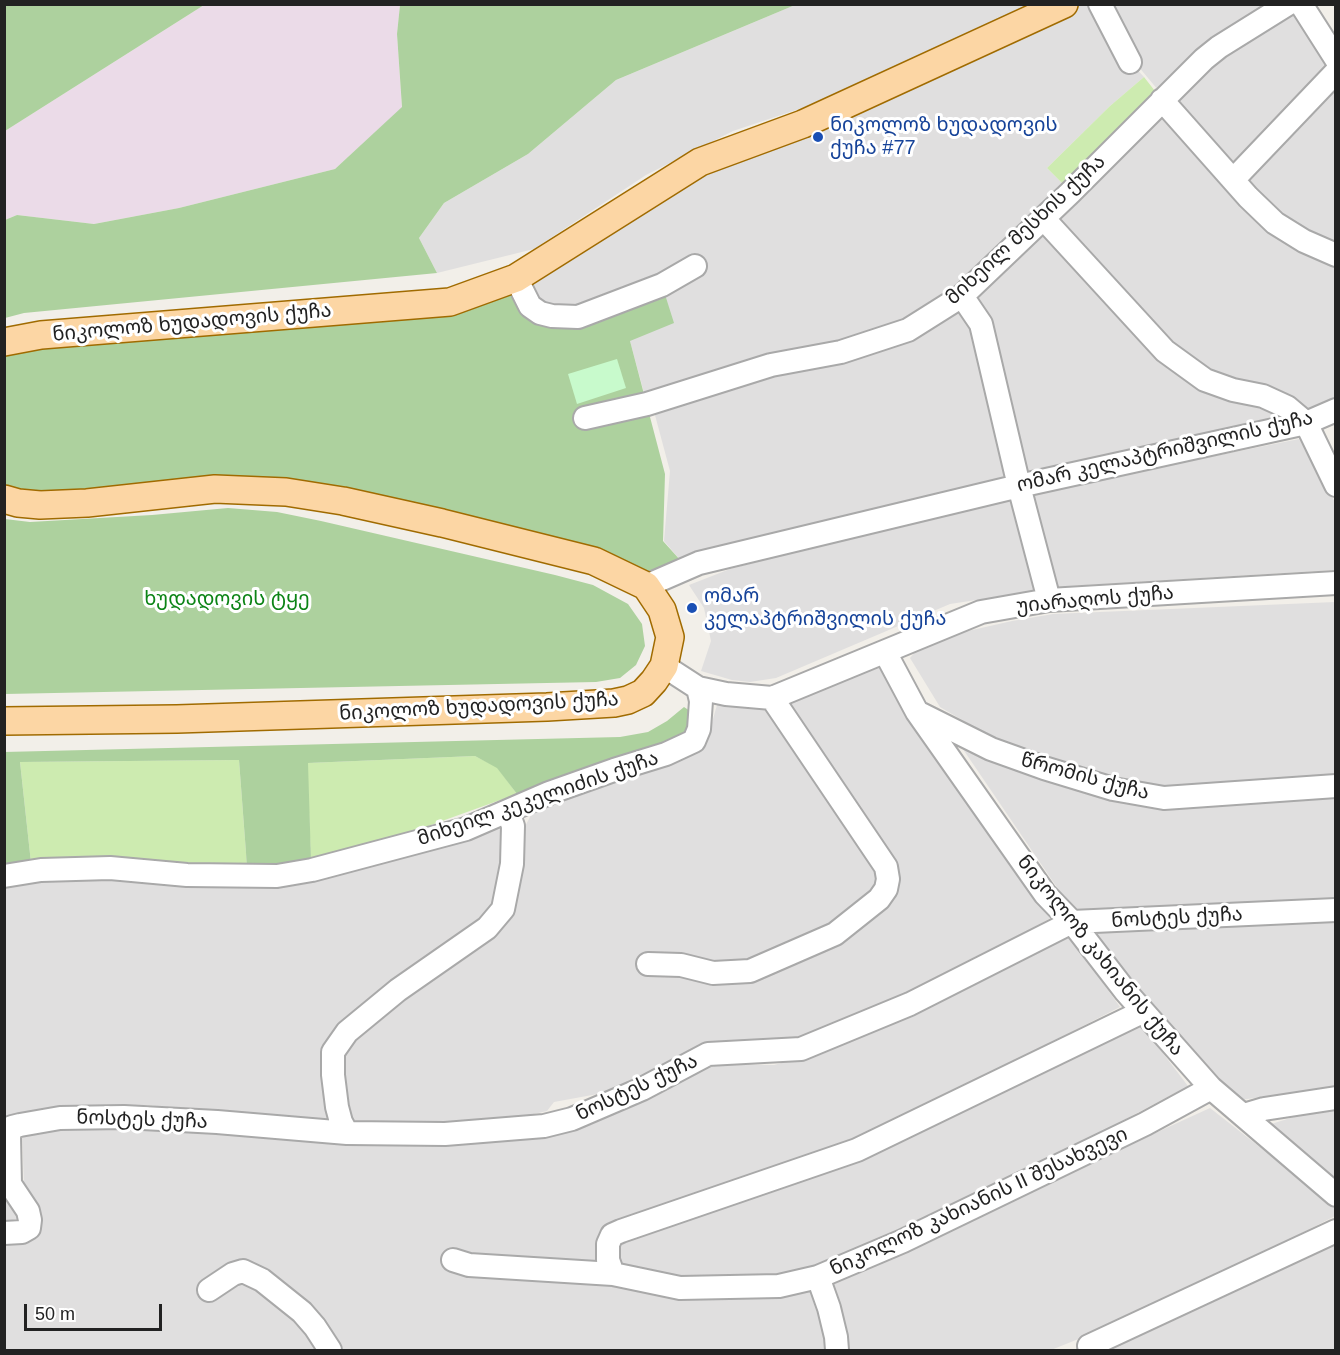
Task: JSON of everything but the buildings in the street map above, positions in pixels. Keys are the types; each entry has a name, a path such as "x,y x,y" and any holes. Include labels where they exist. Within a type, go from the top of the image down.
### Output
{"main road":[{"name":"ნიკოლოზ ხუდადოვის ქუჩა","path":"4,342 41,335 450,302 516,278 700,162 803,124 1064,4"},
{"path":"4,499 40,505 87,503 215,489 286,492 398,513 594,561 646,586"},
{"name":"ნიკოლოზ ხუდადოვის ქუჩა","path":"4,721 189,719 535,708 628,700 643,693 664,666 670,637 662,610 646,586"}],"street":[{"path":"1100,4 1130,62"},
{"name":"მიხეილ მესხის ქუჩა","path":"585,418 646,404 771,365 841,352 908,330 962,296 1071,192 1204,59 1287,4"},
{"path":"1301,4 1335,59"},
{"path":"1233,180 1335,72"},
{"path":"1162,100 1248,197 1275,223 1304,242 1335,255"},
{"path":"1044,218 1165,351 1205,380 1233,390 1263,396 1287,407 1306,423 1335,485"},
{"path":"516,278 530,306 540,313 578,317 662,285 695,266"},
{"path":"962,296 981,324 1019,486 1049,600"},
{"name":"ომარ კელაპტრიშვილის ქუჩა","path":"646,586 699,563 1019,486 1306,423 1335,410"},
{"name":"უიარაღოს ქუჩა","path":"664,666 698,688 726,694 772,698 981,612 1049,600 1335,583"},
{"name":"ნიკოლოზ კახიანის ქუჩა","path":"885,652 917,712 1045,894 1072,922 1142,1012 1211,1088 1335,1195"},
{"name":"მიხეილ კეკელიძის ქუჩა","path":"4,876 41,870 110,868 187,875 277,876 312,870 466,829 549,793 666,754 694,741 699,729 701,701 698,688"},
{"path":"648,964 681,965 714,973 750,970 836,934 879,899 886,889 888,879 886,867 772,698"},
{"name":"წრომის ქუჩა","path":"917,712 991,749 1113,789 1164,798 1335,786"},
{"path":"347,1133 340,1122 337,1107 333,1052 347,1032 398,990 487,928 503,909 512,864 513,826 508,812"},
{"name":"ნოსტეს ქუჩა","path":"4,1233 22,1232 29,1228 28,1211 10,1184 9,1136 12,1127 20,1125 60,1118 124,1118 217,1122 347,1133 445,1134 544,1126 572,1119 642,1089 708,1054 801,1049 910,1004 1072,922 1335,910"},
{"path":"613,1274 608,1260 608,1244 612,1235 857,1150 1142,1012"},
{"name":"ნიკოლოზ კახიანის II შესახვევი","path":"453,1260 469,1265 613,1274 680,1288 779,1286 818,1277 903,1241 1145,1124 1211,1088"},
{"path":"1244,1115 1264,1109 1335,1098"},
{"path":"1089,1346 1335,1231"},
{"path":"209,1290 233,1274 243,1271 262,1280 302,1312 330,1350"},
{"path":"818,1277 829,1308 837,1350"}],"shaded area":[{"path":"204,5 400,5 397,34 402,108 335,169 179,208 94,224 17,215 5,220 5,131"},
{"path":"795,5 1035,5 865,87 733,131 646,175 534,249 437,273 419,238 444,203 528,154 616,80"},
{"path":"1064,5 1100,5 1130,62 1144,77 1110,106 1047,168 1071,192 962,296 977,327 1014,483 681,561 664,541 670,471 652,404 647,404 630,341 552,316 516,278 648,194"},
{"path":"1107,5 1271,5 1158,90 1138,66"},
{"path":"1293,10 1332,67 1234,173 1173,104 1228,48"},
{"path":"1335,83 1335,247 1279,215 1246,184 1247,175"},
{"path":"1167,108 1249,201 1335,258 1335,404 1305,417 1235,386 1170,349 1053,221"},
{"path":"1048,224 1164,352 1299,421 1025,481 970,299"},
{"path":"1299,439 1335,502 1335,570 1054,587 1031,493"},
{"path":"1012,496 1036,591 950,604 776,678 750,682 732,680 701,671 711,641 704,608 689,585 730,569"},
{"path":"1335,602 1335,781 1186,788 1124,782 996,740 940,707 910,658 916,651 950,635 1053,614"},
{"path":"884,666 1054,916 979,959 898,1000 797,1040 614,1091 554,1102 547,1111 477,1127 365,1126 352,1119 341,1100 339,1058 361,1033 479,940 520,836 531,815 591,786 699,749 707,740 717,705 727,702 762,704 798,725 788,701"},
{"path":"954,736 1143,801 1335,793 1335,904 1109,919 1073,911"},
{"path":"495,826 500,829 503,838 504,856 496,907 331,1041 330,1122 146,1105 36,1110 14,1116 22,1220 4,1227 4,881"},
{"path":"1335,919 1335,1087 1240,1100 1165,1031 1095,933"},
{"path":"1066,931 1120,1007 866,1137 606,1227 616,1281 679,1292 882,1258 1210,1108 1335,1206 1335,1216 1221,1275 1101,1330 1051,1350 5,1350 5,1236 36,1234 37,1203 24,1185 22,1133 62,1125 547,1134 693,1071 723,1064 774,1065 807,1056"},
{"path":"1136,1018 1188,1086 1068,1150 828,1266 787,1279 707,1278 620,1268 616,1248 624,1236 790,1178"},
{"path":"1335,1108 1335,1183 1265,1126 1303,1114"},
{"path":"1335,1239 1335,1350 1108,1350 1214,1301"}],"green space":[{"path":"5,4 204,4 204,5 5,131"},
{"path":"400,5 795,5 616,80 528,154 444,203 419,238 437,273 24,313 5,318 5,220 17,215 94,224 179,208 335,169 402,107 397,34"},
{"path":"1144,77 1162,100 1071,192 1047,168 1110,106"},
{"path":"502,284 552,316 662,285 674,323 630,341 665,474 663,541 681,561 652,583 345,496 5,499 4,342"},
{"path":"617,359 626,388 577,404 568,374"},
{"name":"ხუდადოვის ტყე","path":"228,508 277,512 321,521 593,585 628,604 642,624 645,646 636,665 620,678 596,682 5,694 5,519 30,522"},
{"path":"684,707 690,711 691,722 684,733 662,749 517,794 497,768 475,756 308,763 311,861 280,867 247,866 239,760 20,762 31,863 5,869 4,752 620,737 648,732 667,721"},
{"path":"475,756 497,767 517,794 381,843 311,861 307,763"},
{"path":"239,760 247,866 31,863 20,762"}],"place":[{"name":"ნიკოლოზ ხუდადოვის ქუჩა #77","path":"818,137"},
{"name":"ომარ კელაპტრიშვილის ქუჩა","path":"692,608"}]}
